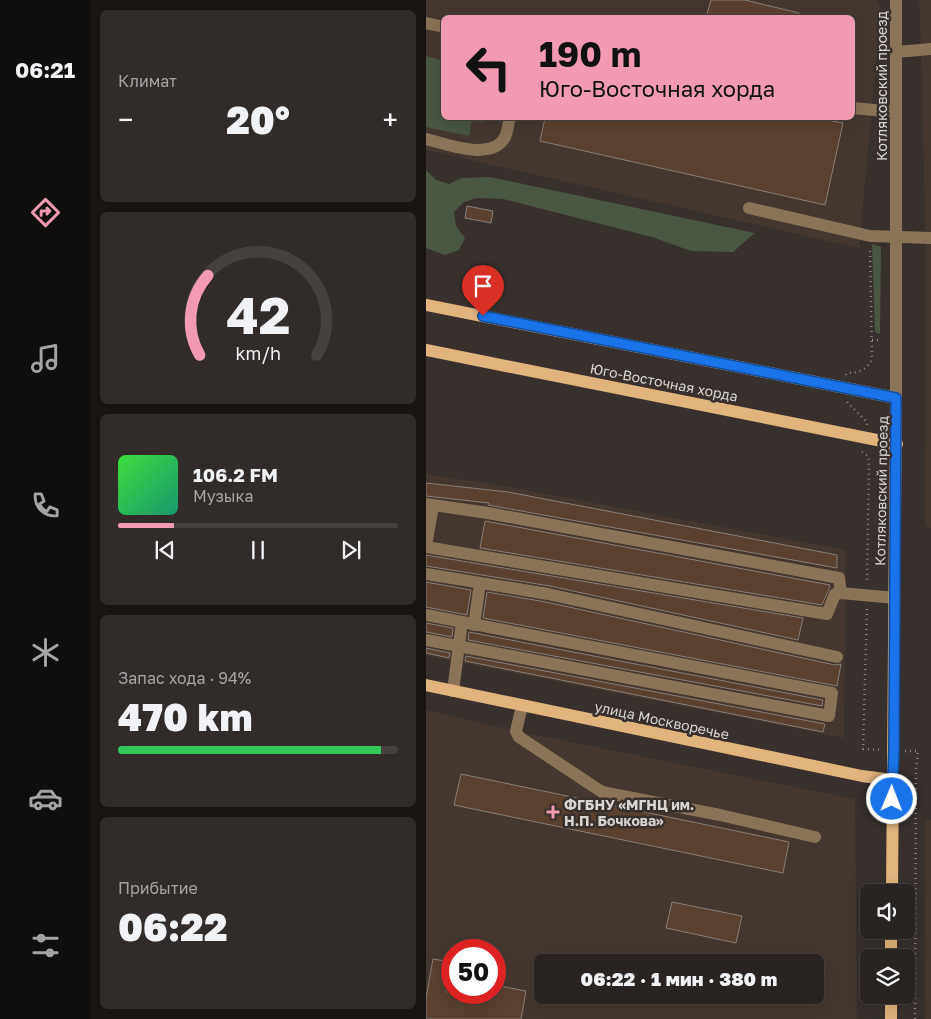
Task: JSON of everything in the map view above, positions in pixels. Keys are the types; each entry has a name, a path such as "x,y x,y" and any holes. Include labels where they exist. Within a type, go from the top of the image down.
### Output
{"main road":[{"path":"426,305 896,398"},
{"name":"Юго-Восточная хорда","path":"426,350 896,444"},
{"name":"Котляковский проезд","path":"892,884 896,398"},
{"name":"улица Москворечье","path":"426,685 862,776 892,780"},
{"path":"891,1004 891,1019"}],"street":[{"name":"Котляковский проезд","path":"896,0 896,398"},
{"path":"426,23 441,26"},
{"path":"896,52 931,50"},
{"path":"855,108 896,112"},
{"path":"426,139 476,151 493,148 505,137 509,120"},
{"path":"749,208 870,236 931,238"},
{"path":"841,593 839,578 488,512 429,505 426,546 827,614 834,594 895,598"},
{"path":"426,574 548,594 837,657"},
{"path":"453,690 460,646 480,583"},
{"path":"426,616 832,693 829,716 426,640"},
{"path":"522,706 516,731 518,737 602,792 720,815 815,837"}],"path":[{"path":"846,376 846,373 862,371 872,360 870,236"},
{"path":"872,340 880,340"},
{"path":"842,398 867,422 866,428"}],"shaded area":[{"path":"426,0 877,0 881,9 859,248 426,150"},
{"path":"919,0 931,0 931,528 925,526 926,260"},
{"path":"426,474 509,487 846,550 844,738 426,656"},
{"path":"426,710 516,731 855,799 857,1019 426,1019"},
{"path":"925,819 931,820 931,1019 925,1019"}],"green space":[{"path":"426,56 441,60 441,120 484,120 483,122 472,121 469,136 426,127"},
{"path":"426,170 436,180 449,184 462,178 490,177 755,233 733,252 691,251 652,237 503,199 477,198 464,202 454,212 456,226 465,238 459,250 445,255 426,248"},
{"path":"872,244 881,247 880,334 875,332"}],"building":[{"path":"711,0 745,0 799,13 799,15 707,15"},
{"path":"545,120 827,120 843,123 825,205 540,141"},
{"path":"467,206 493,211 491,223 465,218"},
{"path":"426,483 508,492 837,555 837,568 488,505 489,503 426,496"},
{"path":"485,521 830,585 822,605 480,548"},
{"path":"426,555 803,618 798,640 550,586 426,566"},
{"path":"426,582 471,590 467,615 426,607"},
{"path":"487,592 546,602 835,665 841,664 837,686 483,618"},
{"path":"426,623 453,628 452,637 426,632"},
{"path":"469,632 823,700 822,706 468,640"},
{"path":"426,648 450,653 449,658 426,653"},
{"path":"466,656 825,724 823,732 465,661"},
{"path":"461,774 789,842 783,873 454,805"},
{"path":"672,902 742,916 736,943 666,928"},
{"path":"433,959 441,960 441,1004 506,1004 506,987 526,991 521,1019 426,1019 426,998"}],"place":[{"name":"ФГБНУ «МГНЦ им. Н.П. Бочкова»","path":"553,812"}],"route":[{"path":"483,316 896,398 894,750 892,799"}]}
